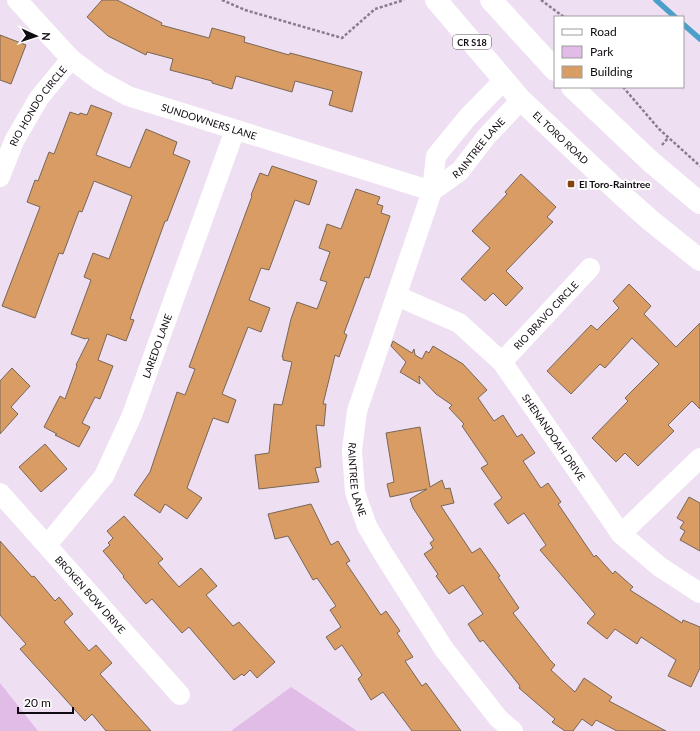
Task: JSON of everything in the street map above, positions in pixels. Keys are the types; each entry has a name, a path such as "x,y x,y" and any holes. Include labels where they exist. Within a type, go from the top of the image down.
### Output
{"main road":[{"path":"491,0 554,69"},
{"name":"EL TORO ROAD","path":"437,2 521,100 622,195 650,220 700,260"},
{"path":"573,88 650,161 700,203"}],"street":[{"name":"SUNDOWNERS LANE","path":"17,0 71,59 99,80 128,96 432,191"},
{"name":"RIO HONDO CIRCLE","path":"0,177 14,141 39,98 71,59"},
{"name":"RAINTREE LANE","path":"504,80 468,117 436,156 432,191 357,411 352,450 355,492 366,526 444,649 498,718 513,731"},
{"name":"RAINTREE LANE","path":"432,191 460,171 486,137 521,100"},
{"name":"LAREDO LANE","path":"47,545 104,476 132,415 236,130"},
{"path":"454,133 475,151"},
{"name":"RIO BRAVO CIRCLE","path":"502,362 590,268"},
{"name":"SHENANDOAH DRIVE","path":"397,296 459,323 502,362 621,534 660,568 700,593"},
{"path":"621,534 700,458"},
{"name":"BROKEN BOW DRIVE","path":"0,493 180,695"}],"path":[{"path":"222,0 245,10 342,38 375,9 404,0"},
{"path":"541,0 563,16"},
{"path":"625,88 659,129 700,166"}],"green space":[{"path":"0,683 38,731 0,731"},
{"path":"291,687 357,731 231,731"}],"building":[{"path":"102,0 117,0 162,23 161,25 209,38 212,28 245,37 244,42 289,55 290,53 362,72 352,112 329,105 333,91 295,81 292,92 236,76 232,89 212,83 212,81 170,70 173,59 147,52 146,55 108,36 87,17"},
{"path":"0,35 26,45 11,84 0,80"},
{"path":"91,105 112,113 96,155 130,168 146,129 177,142 173,154 190,161 167,221 165,221 142,285 130,319 134,320 126,341 107,334 98,360 113,366 100,399 95,397 82,423 90,427 79,447 55,435 57,434 44,427 60,396 65,399 77,366 76,365 89,339 71,334 91,280 84,277 93,253 109,259 132,196 94,181 82,212 79,211 63,254 59,253 35,318 2,306 40,207 27,202 35,180 38,181 49,152 54,154 70,112 79,115 80,113 87,115"},
{"path":"272,166 317,181 309,205 295,200 269,270 261,268 249,300 270,308 261,332 248,327 222,394 236,400 228,423 213,418 187,488 202,498 187,519 165,504 160,513 134,495 150,472 177,392 185,395 195,369 189,367 260,173 268,176"},
{"path":"521,174 556,207 547,217 553,222 506,271 523,288 506,306 493,293 485,301 461,279 490,248 472,231 507,194 505,192"},
{"path":"356,189 380,197 377,204 383,206 381,213 390,216 369,278 365,277 344,333 347,335 339,357 335,355 323,404 326,404 324,426 316,425 321,467 315,468 319,482 259,489 255,455 269,453 274,404 282,405 292,362 283,360 282,357 291,319 297,302 317,309 327,282 320,280 330,252 319,248 327,224 341,229"},
{"path":"629,284 651,306 644,314 676,347 700,323 700,409 692,401 668,425 674,431 638,466 625,453 616,462 592,438 628,401 625,398 659,364 632,338 605,368 600,364 571,394 547,371 591,325 597,330 619,308 613,301"},
{"path":"393,341 412,353 414,349 415,355 422,359 426,351 429,353 433,346 463,364 487,390 478,398 494,421 503,415 517,437 522,434 535,453 523,461 541,488 548,483 561,502 558,504 594,557 596,555 613,574 615,571 633,587 630,590 682,623 683,620 700,627 700,668 691,687 668,676 676,660 641,637 637,644 615,629 607,639 587,623 595,614 540,550 546,545 524,513 508,524 494,504 502,498 481,468 488,464 462,426 464,424 449,408 452,405 436,394 419,376 420,384 400,372 406,362 391,346"},
{"path":"12,368 30,386 11,407 18,414 0,434 0,381"},
{"path":"420,427 430,487 442,480 445,489 450,488 454,503 441,506 472,553 480,548 500,576 498,577 519,608 513,613 555,665 551,670 575,692 584,678 612,697 609,701 666,731 617,731 596,720 592,726 582,719 573,731 565,731 552,722 555,719 519,688 520,686 483,640 480,642 468,624 483,614 463,585 449,594 436,576 438,574 424,554 433,548 430,543 434,540 413,508 410,499 427,489 390,497 387,484 394,482 386,433"},
{"path":"45,444 67,469 41,492 19,467"},
{"path":"689,497 700,503 700,551 680,540 685,531 680,528 684,522 677,518"},
{"path":"311,504 331,545 338,541 350,561 346,563 381,615 386,611 400,631 397,633 413,657 405,661 422,686 426,683 461,731 412,731 383,692 371,700 358,679 362,675 342,645 335,650 326,637 341,627 330,610 336,606 317,578 313,580 288,536 275,539 268,514"},
{"path":"124,516 163,559 158,563 179,587 201,568 217,586 206,595 233,626 239,622 275,662 257,678 250,670 244,676 242,674 234,680 189,627 182,633 152,599 146,604 103,551 110,545 108,543 113,538 107,531"},
{"path":"0,541 32,577 34,576 55,601 59,597 73,614 64,622 89,651 96,645 112,663 100,674 151,731 106,731 92,714 85,721 20,649 26,644 0,615"}],"waterway":[{"path":"656,0 674,16"},
{"path":"684,25 700,39"}],"place":[{"name":"El Toro-Raintree","path":"571,184"}]}
